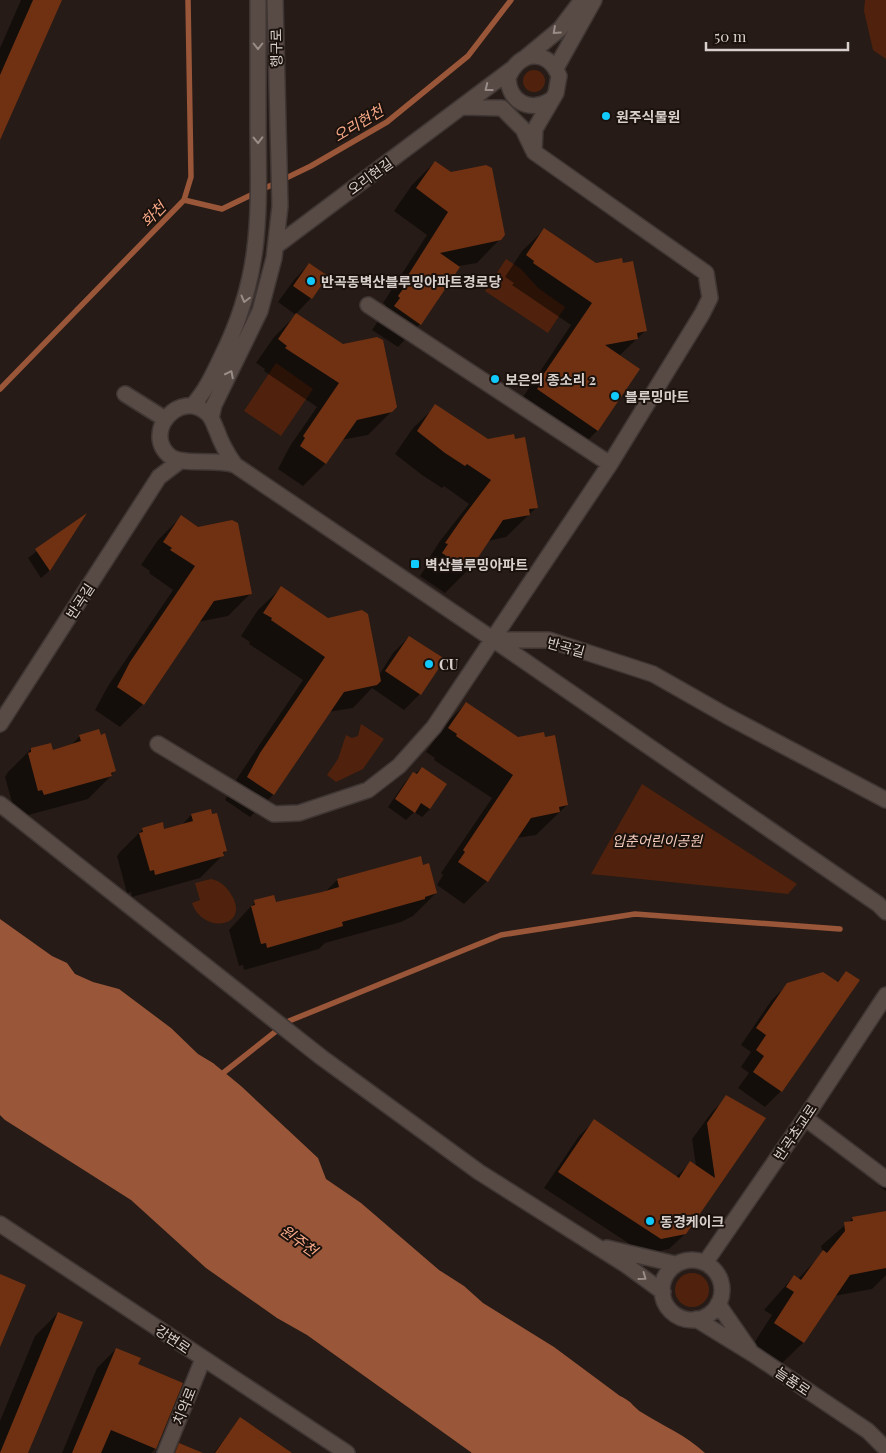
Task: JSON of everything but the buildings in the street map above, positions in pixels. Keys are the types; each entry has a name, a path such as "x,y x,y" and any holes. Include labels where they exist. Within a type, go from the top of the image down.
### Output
{"street":[{"name":"행구로","path":"192,406 202,396 235,330 245,302 256,251 259,208 258,0"},
{"name":"행구로","path":"275,0 280,206 276,239"},
{"path":"551,100 534,107 518,101 509,86 512,69 560,29 582,0"},
{"path":"556,68 594,0"},
{"path":"524,58 542,57 556,68 559,76 559,85 535,129 534,152"},
{"name":"오리현길","path":"276,239 464,107 512,69"},
{"path":"464,107 502,108 518,101"},
{"path":"158,744 274,814 299,813 368,790 399,766 434,727 494,640 610,464 702,314 710,298 706,273 534,152 523,128 502,108"},
{"path":"198,460 212,448 214,405 260,311 268,287 276,239"},
{"path":"368,305 610,464"},
{"path":"125,394 165,419"},
{"path":"159,477 165,450 160,434 165,419 174,410 192,406 201,409 214,424 235,465"},
{"path":"165,450 180,461"},
{"path":"159,477 180,461 224,461 235,465 883,907"},
{"name":"반곡길","path":"0,724 159,477"},
{"name":"반곡길","path":"494,640 549,640 653,674 726,716 886,800"},
{"path":"1,806 321,1058 479,1172 594,1244 663,1292"},
{"name":"반곡초교로","path":"705,1262 805,1118 885,998"},
{"path":"805,1118 886,1179"},
{"name":"강변로","path":"0,1224 203,1360 347,1453"},
{"path":"594,1244 675,1264 695,1260 705,1262 719,1277 722,1286 718,1304 704,1317 696,1319 677,1315 670,1310 663,1292 663,1282 675,1264"},
{"path":"718,1304 753,1354"},
{"name":"늘품로","path":"696,1319 753,1354 868,1431 886,1449"},
{"name":"치악로","path":"165,1453 203,1360"}],"green space":[{"path":"865,0 886,0 886,59 873,50 864,11"},
{"path":"534,70 544,77 545,81 538,91 534,92 524,85 523,81 530,71"},
{"path":"506,259 521,269 538,288 565,307 548,333 485,291"},
{"path":"276,363 313,389 281,436 244,411"},
{"path":"361,724 384,739 363,769 336,782 327,775 338,759 346,735 352,738 358,736"},
{"name":"입춘어린이공원","path":"642,784 797,884 788,894 591,874"},
{"path":"211,879 218,881 226,887 236,907 235,915 223,923 205,920 192,903 200,900 195,883"},
{"path":"692,1273 704,1278 709,1290 704,1302 692,1307 680,1302 675,1290 680,1278"}],"water":[{"name":"원주천","path":"0,919 52,956 67,963 75,974 93,982 119,989 171,1028 198,1054 213,1063 241,1086 318,1158 326,1179 361,1203 439,1270 464,1286 483,1303 554,1347 628,1400 641,1412 682,1436 705,1453 472,1453 307,1335 277,1318 206,1268 131,1200 5,1120 0,1115"}],"waterway":[{"name":"화천","path":"0,389 184,200 191,177 188,0"},
{"name":"오리현천","path":"184,200 222,209 311,166 387,122 468,56 511,0"},
{"path":"218,1077 289,1021 501,935 635,914 840,929"}],"place":[{"name":"원주식물원","path":"606,116"},
{"name":"반곡동벽산블루밍아파트경로당","path":"311,281"},
{"name":"보은의 종소리 2","path":"495,379"},
{"name":"블루밍마트","path":"615,396"},
{"name":"벽산블루밍아파트","path":"415,564"},
{"name":"CU","path":"429,664"},
{"name":"동경케이크","path":"650,1221"}]}
